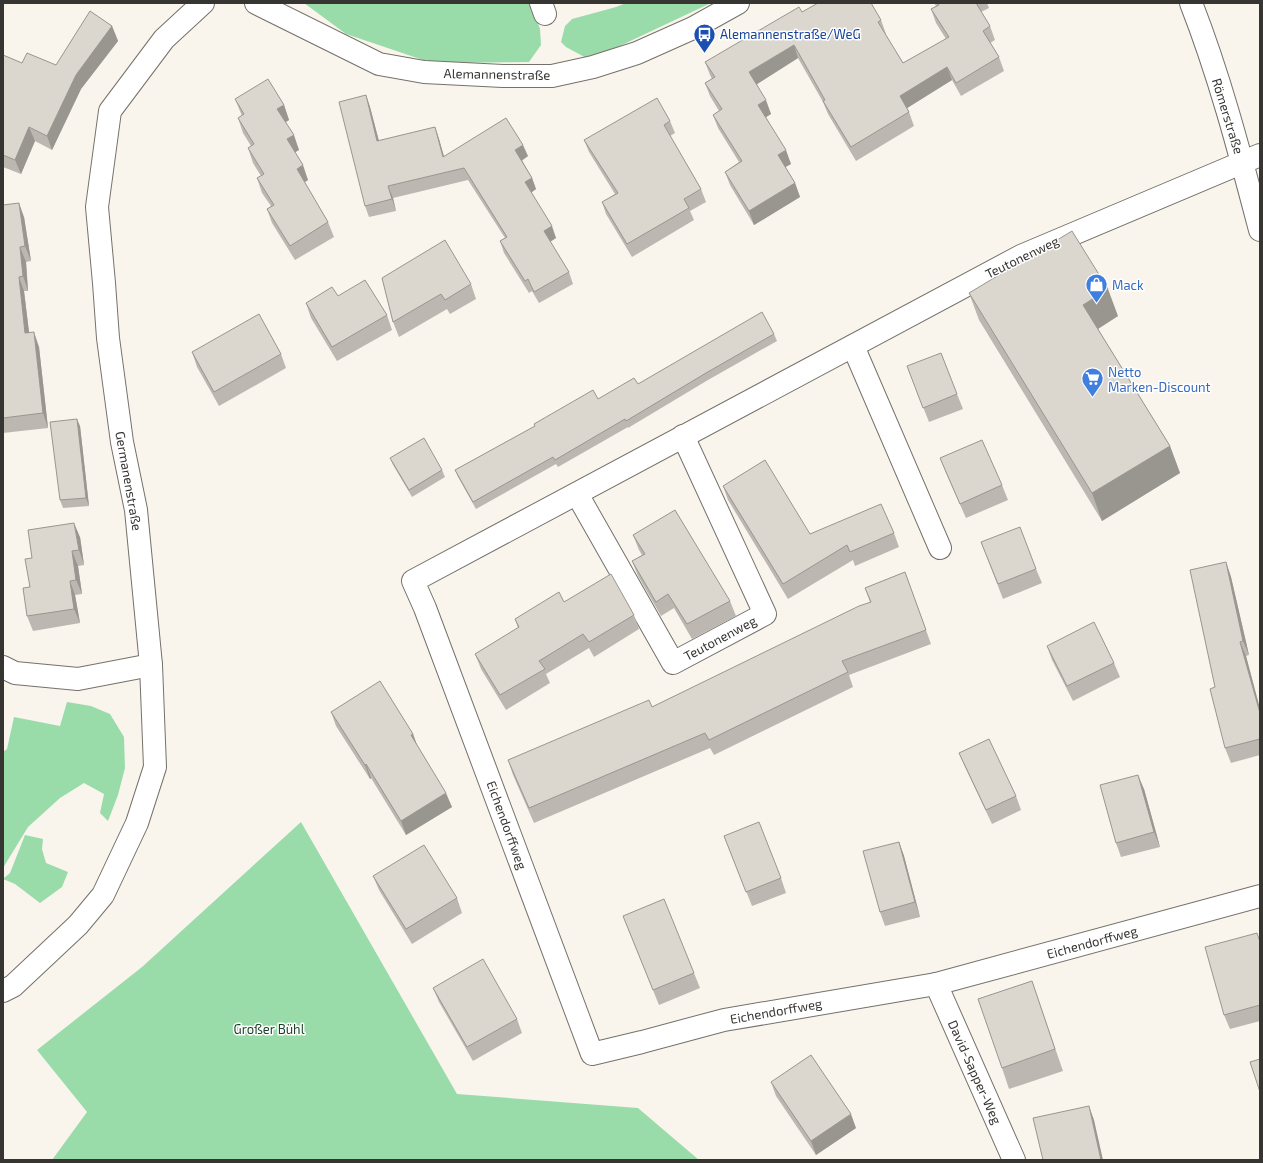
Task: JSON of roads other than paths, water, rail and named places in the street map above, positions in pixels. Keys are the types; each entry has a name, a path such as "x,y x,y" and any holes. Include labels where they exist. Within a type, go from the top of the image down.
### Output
{"street":[{"name":"Germanenstraße","path":"3,990 13,986 78,925 103,895 137,823 155,767 151,665 136,510 122,442 108,338 97,207 110,111 164,39 203,3"},
{"name":"Alemannenstraße","path":"256,3 380,64 424,72 503,76 552,76 593,67 644,49 694,28 738,3"},
{"name":"Römerstraße","path":"1191,3 1217,77 1251,158 1260,230"},
{"name":"Teutonenweg","path":"484,763 425,608 413,581 1021,256 1251,158"},
{"path":"852,346 940,548"},
{"name":"Teutonenweg","path":"578,494 674,662 765,614 683,436"},
{"path":"3,667 15,673 78,679 151,665"},
{"name":"Eichendorffweg","path":"484,763 592,1054 724,1020 936,984 1260,896"},
{"name":"David-Sapper-Weg","path":"936,984 1014,1160"}],"place":[{"name":"Alemannenstraße/WeG","path":"705,54"},
{"name":"Mack","path":"1096,304"},
{"name":"Netto Marken-Discount","path":"1092,398"}],"park label":[{"name":"Großer Bühl","path":"269,1029"}]}
